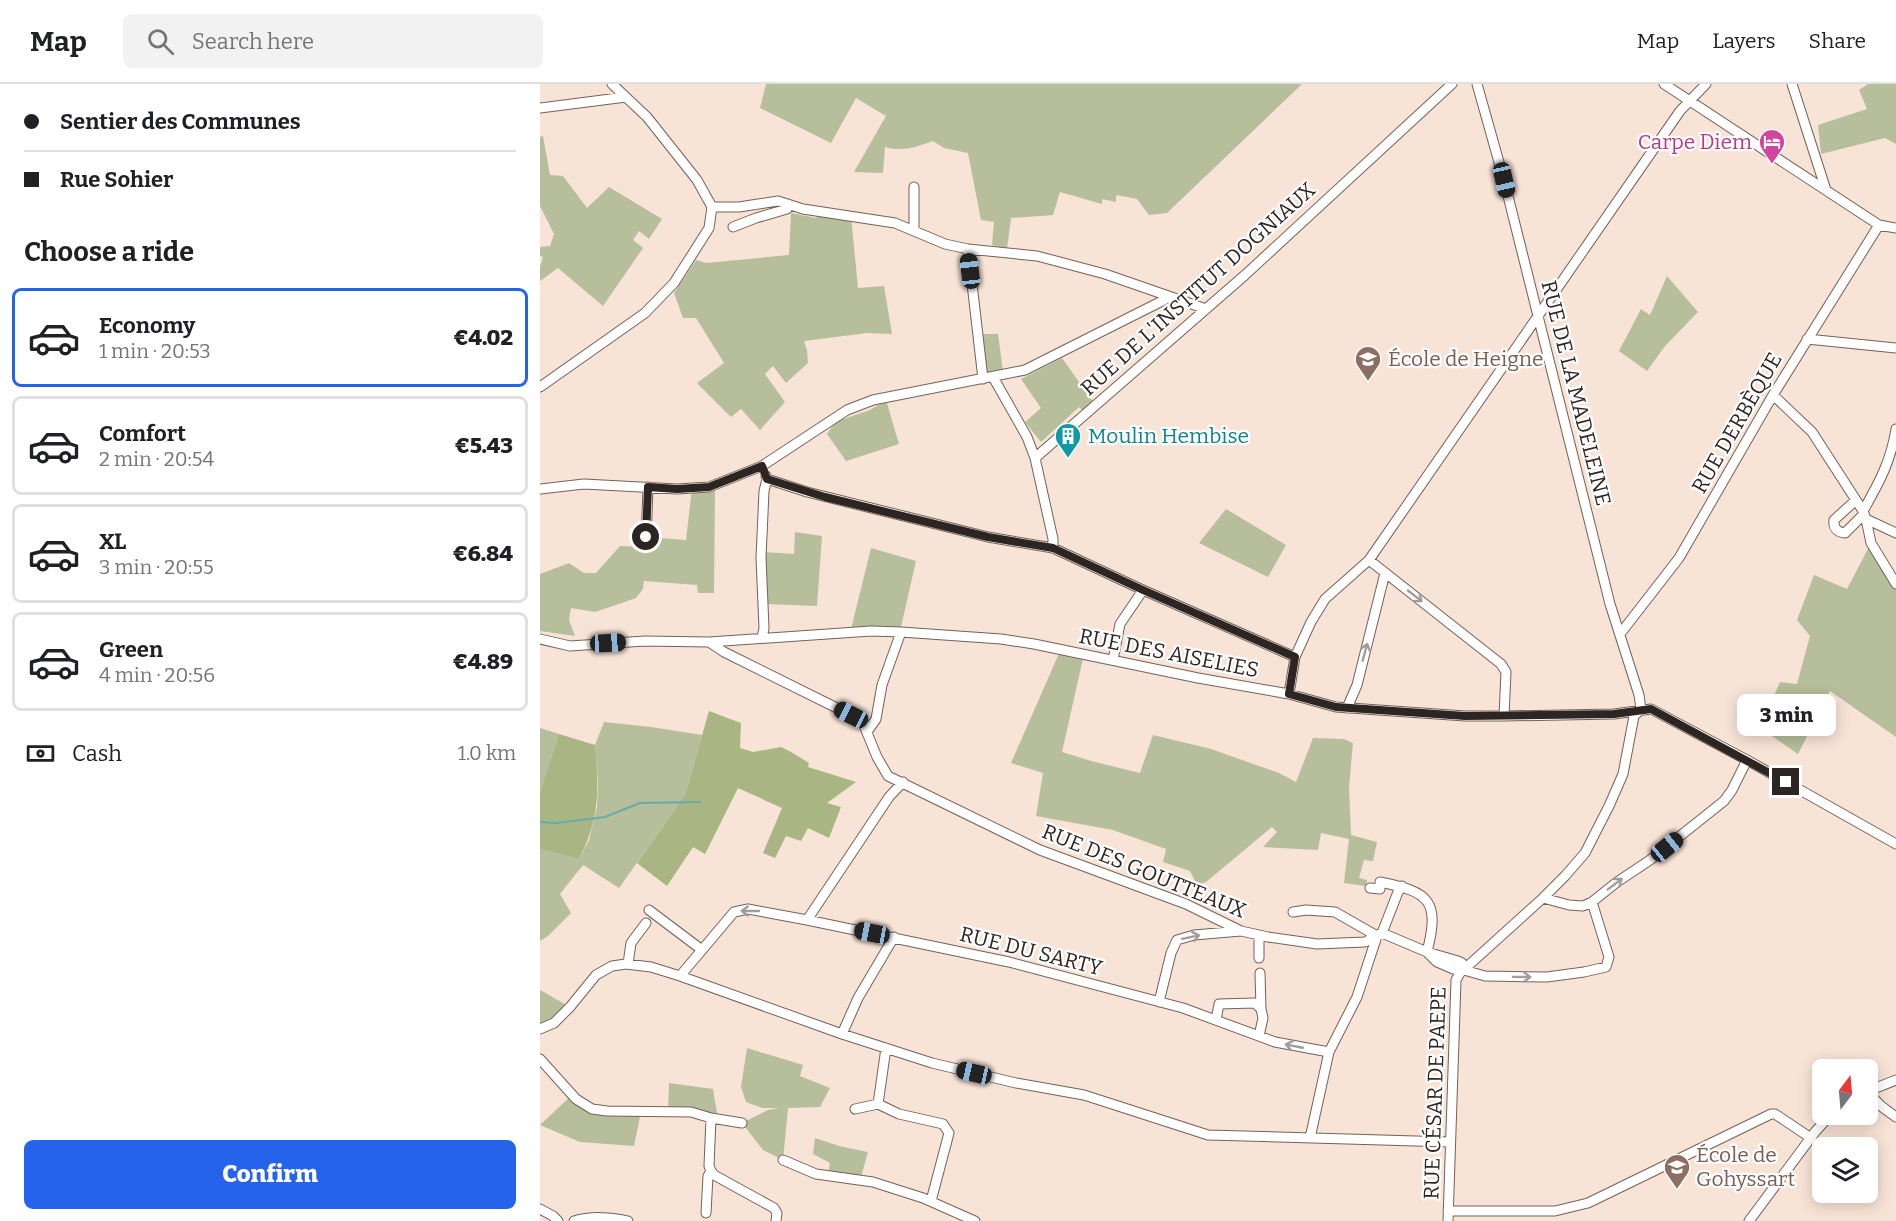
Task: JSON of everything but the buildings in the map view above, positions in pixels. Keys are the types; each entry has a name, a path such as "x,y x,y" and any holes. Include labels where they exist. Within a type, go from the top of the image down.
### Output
{"street":[{"path":"540,387 645,313 674,283 698,249 710,224 712,207 697,180 647,117 612,84"},
{"name":"RUE DE L'INSTITUT DOGNIAUX","path":"1035,458 1253,268 1452,84"},
{"name":"RUE DE LA MADELEINE","path":"1477,84 1501,169 1610,604 1639,695 1641,709"},
{"path":"1664,84 1879,225 1896,228"},
{"path":"1289,694 1295,657 1324,599 1369,560 1680,111 1706,84"},
{"path":"1792,84 1826,190"},
{"path":"540,108 626,97"},
{"path":"914,187 914,230"},
{"path":"712,207 739,207 778,201 803,209 895,223 945,244 968,249 1041,257 1105,274 1206,309"},
{"path":"733,227 787,209 788,204"},
{"name":"RUE DERBÈQUE","path":"1620,634 1679,558 1773,395 1879,225"},
{"path":"968,249 988,378 1027,437 1035,458 1053,548"},
{"path":"540,489 584,484 677,489 709,487 762,466 847,410 873,400 1025,370 1170,297"},
{"path":"1808,339 1896,348"},
{"path":"1773,395 1812,432 1856,500 1864,515 1871,543 1896,584"},
{"path":"1856,500 1834,520 1834,525 1840,532 1845,533 1864,515 1893,451 1896,429"},
{"path":"762,466 767,479 764,491 761,558 764,628 762,638"},
{"path":"767,479 807,492 964,531 1053,548 1295,657"},
{"path":"645,542 648,487"},
{"path":"1864,515 1896,533"},
{"path":"1369,560 1501,663 1506,672 1504,716"},
{"path":"1347,708 1357,685 1385,573"},
{"path":"1113,660 1120,624 1143,590"},
{"name":"RUE DES AISELIES","path":"540,639 570,646 645,641 709,642 871,631 901,632 1001,639 1289,694 1347,708 1465,716 1614,714 1641,709"},
{"path":"867,732 876,719 882,685 901,632"},
{"path":"709,642 724,652 851,715 863,723 867,732"},
{"path":"1641,709 1651,709 1663,714 1896,844"},
{"name":"RUE CÉSAR DE PAEPE","path":"1448,1216 1455,988 1458,976 1544,898 1580,859 1594,837 1623,774 1634,716 1641,709"},
{"name":"RUE DES GOUTTEAUX","path":"867,732 888,776 1040,850 1186,904 1241,931 1317,944 1365,942 1380,935"},
{"path":"1544,898 1569,905 1583,906 1592,902 1650,860 1724,801 1747,760"},
{"path":"807,920 889,797 903,782"},
{"path":"1370,888 1380,889 1380,882 1402,886 1430,904 1433,916 1427,952"},
{"path":"1310,1138 1329,1052 1357,997 1380,935 1402,886"},
{"path":"1293,912 1306,910 1335,912 1380,935 1427,952 1458,960 1462,963 1464,970 1485,976 1528,978 1606,967 1609,957 1592,902"},
{"name":"RUE DU SARTY","path":"680,976 734,912 748,909 1009,962 1183,1008 1275,1042 1329,1052"},
{"path":"649,910 702,950"},
{"path":"628,964 632,944 646,922"},
{"path":"1159,1002 1171,953 1178,940 1194,935 1241,931"},
{"path":"1259,935 1259,958"},
{"path":"842,1034 858,998 894,937"},
{"path":"540,1029 554,1023 596,975 612,966 628,964 651,967 680,976 842,1034 932,1063 1084,1095 1208,1135 1450,1142"},
{"path":"1259,1036 1263,1018 1260,973"},
{"path":"1216,1020 1219,1004 1255,1003 1262,1009"},
{"path":"878,1104 886,1048"},
{"path":"540,1059 576,1099 592,1109 691,1112 742,1123"},
{"path":"1878,1088 1896,1080"},
{"path":"855,1109 878,1104 899,1114 943,1124 949,1133 931,1201"},
{"path":"1878,1104 1896,1117"},
{"path":"1448,1216 1555,1211 1588,1203 1775,1113 1811,1138"},
{"path":"711,1118 709,1166 711,1171 714,1175 774,1208 777,1221"},
{"path":"1749,1221 1822,1125"},
{"path":"783,1160 816,1174 873,1182 931,1201 975,1221"},
{"path":"706,1213 708,1176 711,1171"},
{"path":"540,1209 558,1221"},
{"path":"574,1221 612,1218 628,1221"}],"green space":[{"path":"766,84 1302,84 1167,213 1149,215 1137,199 1116,195 1116,202 1102,199 1102,204 1060,192 1053,215 1011,218 1007,249 992,245 994,222 981,220 968,153 944,148 933,141 904,149 885,147 883,173 854,172 886,116 856,98 831,143 760,108"},
{"path":"1868,84 1896,84 1896,144 1885,138 1821,154 1818,125 1867,109 1859,90"},
{"path":"543,136 550,175 563,176 587,208 609,187 662,219 649,239 639,231 633,240 643,248 603,306 558,268 540,281 543,257 540,256 540,247 550,246 554,234 540,206 540,137"},
{"path":"818,211 851,216 858,288 884,286 892,334 867,333 804,341 808,363 786,383 773,366 765,374 785,402 760,430 741,409 731,417 697,383 724,363 696,318 683,318 674,293 696,260 706,263 789,255 791,213 816,218"},
{"path":"1667,276 1698,312 1665,346 1647,371 1619,351 1641,309 1650,315"},
{"path":"983,334 998,334 1003,372 986,372"},
{"path":"1062,358 1094,403 1083,411 1079,407 1041,442 1025,422 1041,408 1021,379"},
{"path":"886,400 899,444 846,461 827,434 835,422 870,410"},
{"path":"692,488 715,491 714,593 698,593 697,585 644,581 644,579 643,589 636,598 595,612 571,608 569,620 575,636 540,631 540,574 569,563 584,573 596,573 620,546 645,547 646,537 686,540"},
{"path":"1226,509 1286,545 1268,577 1199,543"},
{"path":"795,532 822,536 817,606 767,604 764,552 794,554"},
{"path":"1871,543 1896,584 1896,737 1830,691 1798,754 1760,728 1780,682 1797,684 1810,636 1797,620 1814,575 1847,589"},
{"path":"871,548 916,561 901,627 851,629"},
{"path":"1060,651 1084,654 1062,752 1140,773 1153,735 1211,749 1279,773 1296,782 1313,738 1344,739 1353,743 1349,787 1351,835 1377,842 1373,861 1364,860 1359,878 1367,880 1366,886 1344,883 1349,839 1321,833 1318,850 1263,847 1277,832 1272,827 1206,882 1197,885 1190,871 1163,862 1166,849 1113,830 1036,816 1043,773 1011,763"},
{"path":"709,711 741,723 740,748 753,752 781,747 809,763 808,767 856,782 827,803 841,807 829,838 808,828 801,841 786,836 775,858 763,853 782,808 738,788 705,854 693,847 667,886 637,863 685,795"},
{"path":"604,722 702,735 685,795 619,888 583,865 560,894 571,913 540,941 540,849 579,859 589,840 597,807 598,782 595,745"},
{"path":"540,728 559,734 540,792"},
{"path":"559,734 595,745 596,804 591,830 579,859 540,849 540,792"},
{"path":"540,990 570,1007 540,1029"},
{"path":"747,1048 803,1065 800,1076 830,1088 820,1107 788,1108 783,1160 763,1150 742,1123 768,1110 779,1108 762,1108 746,1102 741,1087"},
{"path":"669,1083 713,1089 717,1113 711,1118 668,1112"},
{"path":"572,1095 600,1110 641,1112 634,1146 580,1142 540,1125"},
{"path":"815,1138 868,1152 861,1177 828,1173 830,1163 813,1154"}],"waterway":[{"path":"540,822 556,823 605,817 640,803 700,802"}],"place":[{"name":"Carpe Diem","path":"1772,165"},
{"name":"École de Heigne","path":"1368,382"},
{"name":"Moulin Hembise","path":"1068,459"},
{"name":"École de Gohyssart","path":"1677,1190"}],"route":[{"path":"646,537 648,487 677,489 709,487 762,466 767,479 807,492 988,537 1053,548 1295,657 1289,694 1336,707 1465,716 1614,714 1651,709 1786,782"}]}
